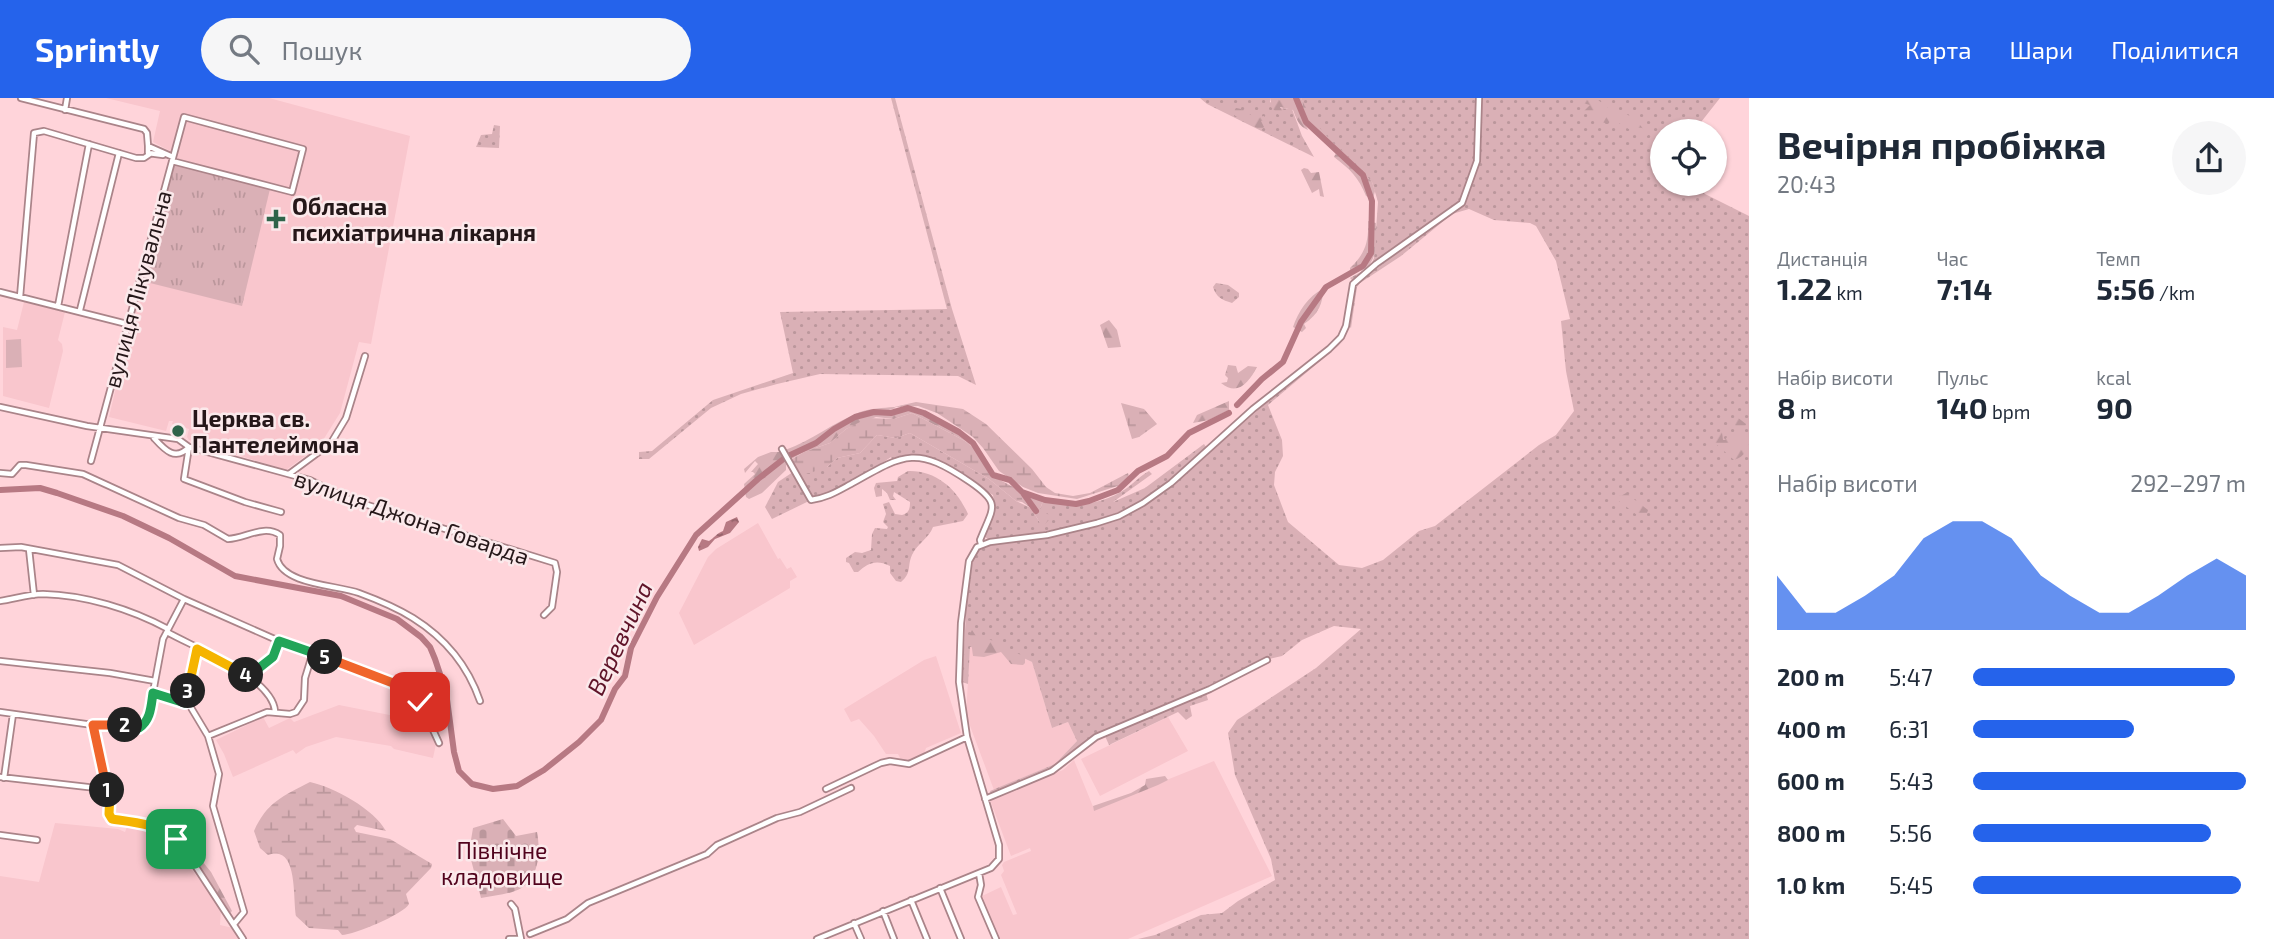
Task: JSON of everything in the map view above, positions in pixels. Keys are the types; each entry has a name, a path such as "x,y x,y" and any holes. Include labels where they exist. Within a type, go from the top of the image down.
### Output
{"street":[{"path":"22,98 144,129 148,134 147,152 150,154"},
{"path":"65,110 67,98"},
{"path":"817,939 995,865 999,845 967,737 959,688 960,644 969,561 973,550 981,544 1097,523 1119,516 1143,503 1171,483 1253,409 1329,349 1341,337 1346,326 1353,284 1376,264 1462,203 1477,161 1479,98"},
{"name":"вулиця Лікувальна","path":"91,461 127,324 172,159 184,117 303,149 292,192 172,159"},
{"path":"20,297 33,135 37,131 139,159 150,154 163,155"},
{"path":"58,306 89,144"},
{"path":"148,146 172,159"},
{"path":"80,310 119,153"},
{"path":"0,292 127,324"},
{"path":"288,475 331,443 346,418 365,356"},
{"name":"вулиця Джона Говарда","path":"0,407 99,428 178,439 187,446 316,482 348,499 555,563 557,572 552,607 544,615"},
{"path":"154,437 161,445"},
{"path":"161,445 166,437"},
{"name":"вулиця Джона Говарда","path":"161,445 164,450 174,453 184,452 187,446"},
{"path":"187,446 184,479 245,502 281,512"},
{"path":"783,452 811,500 827,497 901,458 923,458 942,464 991,499 992,509 980,540 981,544"},
{"path":"0,473 12,474 20,465 26,464 83,474 179,517 204,525 228,539 259,531 275,531 280,535 281,546 277,559 282,568 303,580 359,593 413,618 443,640 456,655 472,678 480,701"},
{"path":"0,548 29,549 118,565 184,599 279,641 375,675 414,693 439,743"},
{"path":"29,549 34,595"},
{"path":"0,601 50,595 102,603 167,630 249,676 271,698 275,711"},
{"path":"0,712 93,725 127,725 139,728 148,719 161,648 167,630 184,599"},
{"path":"249,676 273,657 279,641"},
{"path":"185,703 197,649"},
{"path":"208,736 267,712 290,714 298,710 304,700 305,678 313,652"},
{"path":"985,799 1052,771 1096,737 1210,689 1267,660"},
{"path":"0,661 110,673 155,681"},
{"path":"153,693 185,703 194,710 208,736 219,774 213,806 244,912 233,924"},
{"path":"13,714 2,778 105,789 110,792 110,816 114,819 144,824 174,837 177,847 196,867 243,939"},
{"path":"93,725 105,789"},
{"path":"825,789 881,763 890,761 909,764 967,737"},
{"path":"530,934 567,919 588,903 707,854 717,845 777,818 800,812 851,788"},
{"path":"0,835 37,841"},
{"path":"979,873 982,885 978,897 996,939"},
{"path":"940,888 961,939"},
{"path":"911,900 927,939"},
{"path":"509,939 521,939 515,909 511,904"},
{"path":"883,911 894,939"},
{"path":"854,923 861,939"}],"shaded area":[{"name":"Обласна психіатрична лікарня","path":"106,98 269,98 410,136 371,344 359,342 340,413 320,445 286,470 189,440 189,429 172,424 173,421 169,421 166,431 109,417 174,153 153,142 160,111"},
{"path":"24,302 65,312 58,340 63,351 49,408 3,396 3,327 17,330"},
{"path":"758,523 778,559 780,558 787,569 791,567 797,577 790,581 790,588 694,645 679,613 708,557 716,549"},
{"path":"970,647 1006,650 1032,662 1052,728 1068,722 1077,741 1055,764 994,790 966,715"},
{"path":"936,656 961,733 926,748 924,754 902,762 898,754 886,754 859,719 851,722 844,709 924,660"},
{"path":"339,705 425,722 436,744 433,758 391,746 336,737 306,747 296,754 293,750 233,777 216,740 263,717 269,728 290,718 294,722"},
{"path":"1168,717 1188,751 1100,796 1081,759"},
{"path":"1074,760 1094,809 1214,761 1272,876 1128,939 998,939 980,897 1001,887 1013,915 1017,914 1001,875 1004,871 1002,865 1031,851 1030,848 1011,856 990,800 1063,770"},
{"path":"55,823 125,832 127,827 172,837 170,849 179,853 221,908 220,925 233,928 240,939 0,939 0,876 39,882"}],"green space":[{"path":"891,98 895,98 952,309 976,385 958,376 820,374 741,394 711,408 649,459 639,459 639,452 652,451 713,400 793,373 780,312 947,309"},
{"path":"1200,98 1271,98 1270,102 1279,108 1292,109 1302,136 1314,157 1207,104"},
{"path":"1271,98 1293,98 1308,130 1300,124 1293,110 1280,107 1285,116 1282,118 1271,107"},
{"path":"1293,98 1301,98 1324,133 1372,182 1375,191 1373,199 1366,196 1353,174 1334,157 1336,153 1303,122"},
{"path":"1301,98 1478,98 1475,163 1462,202 1353,281 1350,278 1370,267 1374,258 1378,202 1372,182 1324,136 1309,117"},
{"path":"1481,98 1720,98 1703,119 1650,119 1650,196 1709,196 1749,216 1749,939 1138,939 1155,935 1201,915 1222,913 1275,880 1271,859 1235,775 1228,733 1237,720 1316,668 1361,629 1334,626 1302,640 1282,656 1265,660 1088,739 1049,770 991,794 990,791 1055,764 1077,741 1068,722 1052,728 1032,662 1006,650 970,647 968,684 962,682 967,596 974,554 984,546 1104,524 1142,506 1177,482 1266,403 1344,341 1268,405 1282,440 1283,456 1275,472 1274,485 1288,522 1339,565 1362,568 1383,560 1419,531 1435,526 1539,445 1556,435 1574,411 1566,371 1561,321 1570,319 1556,261 1536,226 1530,223 1494,220 1469,209 1452,214 1401,256 1360,283 1357,287 1351,328 1349,326 1355,287 1359,282 1466,200 1478,164"},
{"path":"1580,98 1598,100 1619,116 1625,113 1637,121 1648,135 1644,138 1612,119 1608,124 1599,121 1596,113 1584,111 1590,105 1579,102"},
{"path":"1218,104 1241,109 1256,118 1264,116 1266,120 1261,121 1264,127 1261,130 1243,121"},
{"path":"494,125 500,126 499,148 476,147 481,135 492,134"},
{"path":"174,163 270,189 242,306 142,281"},
{"path":"1304,168 1311,173 1319,172 1324,197 1320,196 1319,189 1312,193 1301,170"},
{"path":"1368,221 1376,223 1374,257 1361,271 1358,266 1350,273 1350,268 1365,247"},
{"path":"1216,283 1228,285 1239,293 1239,297 1232,303 1222,299 1214,290"},
{"path":"1323,289 1319,308 1304,324 1306,328 1302,332 1293,327 1304,305"},
{"path":"1109,320 1117,330 1121,347 1108,348 1100,325"},
{"path":"21,339 22,367 6,368 6,340"},
{"path":"1228,365 1236,366 1238,373 1248,366 1257,367 1247,382 1233,389 1221,383 1227,382 1225,375"},
{"path":"1229,401 1229,410 1209,420 1193,423 1197,415"},
{"path":"916,402 963,409 986,424 1032,469 1046,487 1055,493 1073,496 1090,493 1128,473 1130,482 1077,499 1038,493 1023,487 999,471 973,437 937,413 918,406 894,407"},
{"path":"1121,403 1144,409 1157,424 1132,439"},
{"path":"877,408 896,408 885,411 912,411 929,416 954,431 975,449 912,413 894,419 876,417 846,429 830,443 788,461 785,450 850,416"},
{"path":"912,413 975,449 989,474 1013,487 1022,496 1022,502 1016,501 989,479 910,433 896,438 877,435 860,453 837,458 827,467 807,474 798,473 789,461 804,452 830,443 846,429 868,418 894,419"},
{"path":"1737,417 1746,424 1742,437 1744,440 1749,437 1749,441 1744,454 1734,460 1715,443 1719,432 1722,432 1725,440 1729,434 1736,431 1734,419"},
{"path":"910,433 989,479 1016,501 1031,508 1040,523 1043,501 1065,504 1097,502 1117,494 1149,471 1152,474 1113,502 1145,488 1204,444 1209,446 1172,479 1132,506 1062,528 989,540 984,536 995,508 993,495 959,471 933,458 919,455 891,457 869,472 818,498 804,488 789,461 827,467 837,458 860,453 877,435 896,438"},
{"path":"780,452 786,470 762,493 749,499 746,497 744,484 755,474 751,472 758,464 755,461 745,473 744,469 758,457"},
{"path":"908,471 928,474 944,483 952,489 968,514 963,521 933,527 914,551 908,572 901,582 896,581 890,573 890,566 880,563 872,563 854,572 846,558 855,552 871,550 875,528 888,527 883,522 886,514 883,504 889,502 895,514 902,515 909,509 910,502 894,492 896,500 890,500 882,489 882,496 876,497 876,483 897,481 898,477"},
{"path":"793,472 809,501 772,519 765,507 778,482"},
{"path":"1626,493 1648,510 1646,516 1641,518 1615,498 1617,494 1621,496"},
{"path":"1022,496 1043,501 1040,509 1052,517 1045,524 1040,523 1031,508 1022,502"},
{"path":"972,630 980,642 983,642 985,637 1025,657 1025,663 1011,664 1001,652 984,657 973,656 970,634"},
{"path":"1206,693 1208,700 1190,706 1192,716 1186,720 1178,712 1109,745 1105,736"},
{"path":"1165,776 1168,780 1094,811 1093,806 1131,793 1145,785 1146,779"},
{"path":"310,782 330,789 363,807 386,831 357,825 354,828 356,832 390,839 432,864 406,894 409,904 398,913 357,932 342,935 338,930 309,928 296,916 289,863 285,857 279,854 268,855 260,848 254,831 270,806"},
{"name":"Північне кладовище","path":"503,819 516,836 537,832 537,866 523,887 507,894 481,898 469,852 473,828"},
{"path":"193,850 211,872 232,911 230,913 190,857 190,851"}],"water":[{"path":"737,517 739,522 730,533 715,539 708,547 699,551 702,539 709,541 723,531 726,522"}],"waterway":[{"name":"Веревчина","path":"1237,405 1283,362 1301,322 1326,287 1363,266 1371,253 1372,201 1363,175 1306,122 1296,98"},
{"name":"Веревчина","path":"0,490 40,488 57,493 123,516 169,538 235,576 341,596 397,619 421,637 430,647 435,659 446,692 459,771 472,784 493,789 517,786 544,770 601,720 615,689 625,676 631,648 657,597 696,535 786,457 816,443 855,417 908,408 924,413 973,443 993,475 1010,480 1022,492 1045,500 1076,504 1118,490 1138,471 1167,456 1189,433 1229,413"},
{"path":"1023,493 1036,511"}],"place":[{"name":"Обласна психіатрична лікарня","path":"276,219"},
{"name":"Церква св. Пантелеймона","path":"178,431"}],"route":[{"path":"176,839 144,824 111,817 110,792 105,789 93,725 127,725 139,728 148,719 153,693 185,703 197,649 249,676 273,657 279,641 406,688 414,693 420,702"}]}
